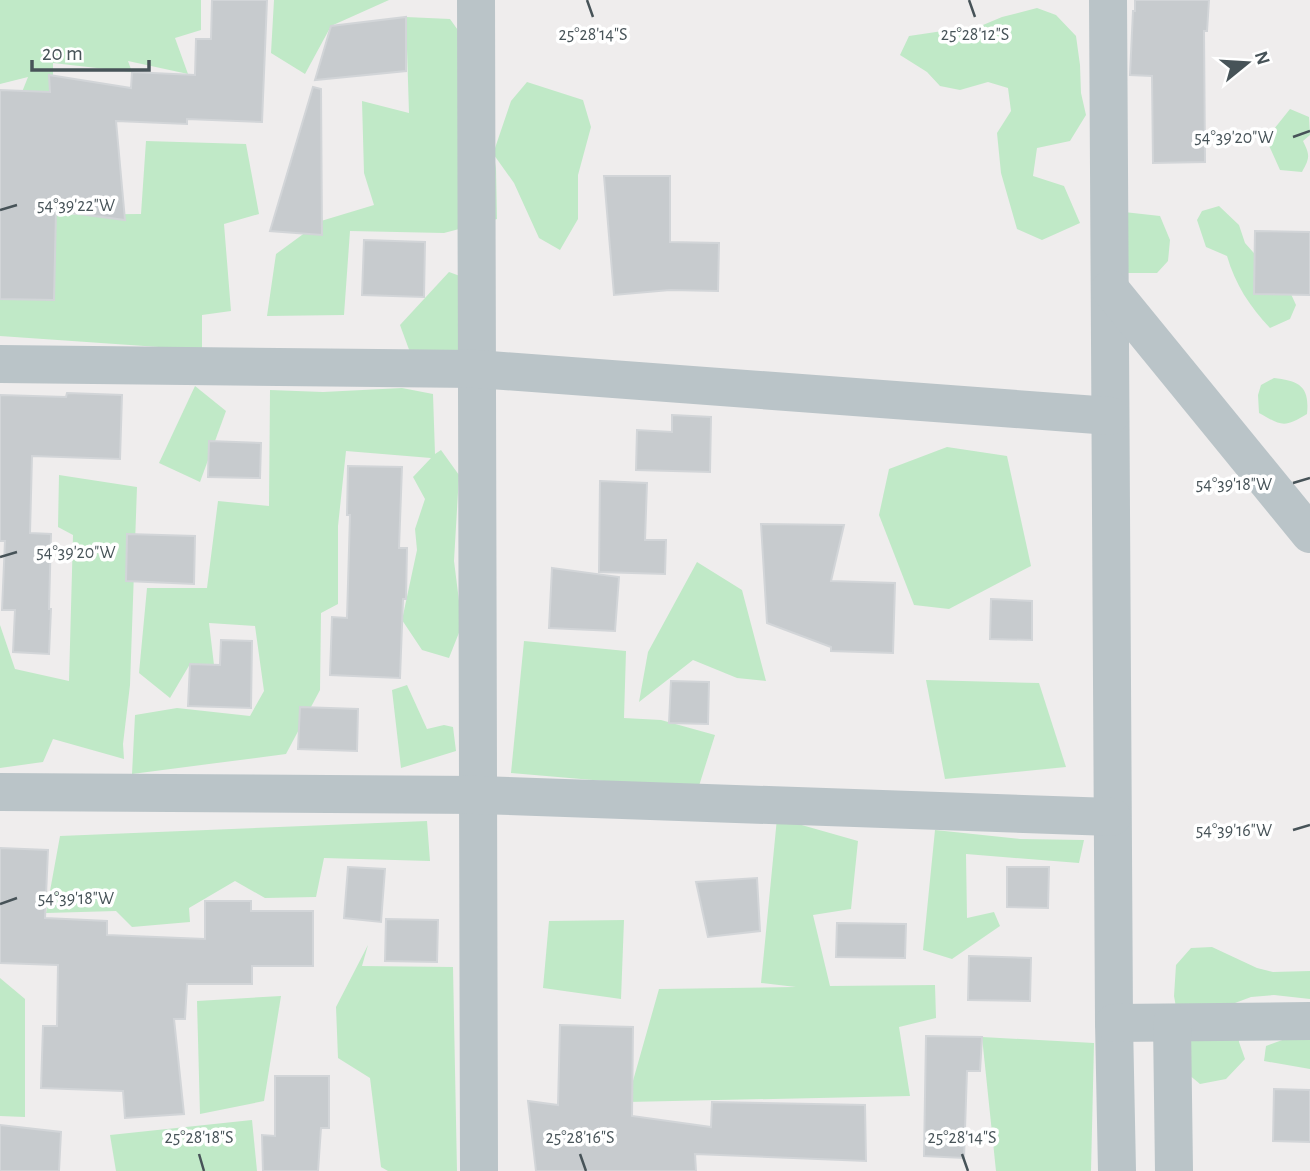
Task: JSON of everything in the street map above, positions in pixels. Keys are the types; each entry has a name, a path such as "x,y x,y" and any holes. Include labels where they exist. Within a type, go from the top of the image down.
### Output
{"street":[{"path":"476,0 479,1171"},
{"path":"1108,0 1112,817 1117,1171"},
{"path":"1110,289 1310,534"},
{"path":"0,364 477,369 1110,416"},
{"path":"0,792 478,795 1112,817"},
{"path":"1114,1023 1310,1021"},
{"path":"1172,1023 1174,1171"}],"green space":[{"path":"0,0 201,0 201,30 175,38 188,74 128,61 132,72 53,63 53,123 14,112 28,77 0,84"},
{"path":"274,0 389,0 331,26 305,74 271,53"},
{"path":"1037,8 1056,15 1076,36 1081,93 1086,115 1070,141 1037,148 1033,176 1064,186 1080,223 1042,240 1017,229 1001,173 997,133 1011,111 1008,88 988,82 960,90 940,86 927,72 900,55 909,36 983,25"},
{"path":"406,17 450,19 492,78 494,151 511,101 527,82 583,100 591,127 578,175 578,219 560,250 539,238 514,183 494,155 497,219 444,233 350,231 344,315 267,316 276,254 321,221 374,205 364,173 362,101 409,113"},
{"path":"1290,109 1309,117 1310,135 1303,141 1308,156 1302,172 1280,170 1266,139"},
{"path":"146,141 246,144 259,214 224,224 231,311 202,315 202,350 0,336 0,215 141,214"},
{"path":"1219,206 1239,225 1245,243 1285,281 1296,305 1290,319 1270,328 1244,295 1227,256 1206,247 1197,220 1202,211"},
{"path":"1124,212 1160,216 1170,240 1168,261 1157,273 1125,273"},
{"path":"449,272 482,284 477,369 411,355 400,325"},
{"path":"1274,378 1301,386 1306,397 1307,414 1283,424 1259,413 1258,395 1261,385"},
{"path":"195,386 226,411 200,482 159,463"},
{"path":"402,388 433,394 435,454 441,450 459,475 454,561 462,625 449,658 422,650 402,620 417,550 415,529 425,499 413,477 431,458 346,451 338,526 338,604 321,613 320,690 286,754 132,774 135,715 177,708 250,716 264,691 255,626 209,623 214,665 190,664 170,698 139,673 147,588 207,588 218,501 269,506 270,390 323,392"},
{"path":"947,447 1007,456 1031,566 949,609 914,605 879,515 889,469"},
{"path":"59,475 137,487 130,685 123,744 124,759 53,739 43,762 0,768 0,625 15,669 69,681 73,535 58,527"},
{"path":"697,562 742,590 766,681 737,678 693,660 639,702 648,652"},
{"path":"524,641 626,651 624,718 661,720 715,735 698,789 511,773"},
{"path":"926,680 1039,683 1066,767 945,779"},
{"path":"407,685 427,729 444,725 453,727 456,751 401,768 392,690"},
{"path":"777,818 858,841 851,909 813,915 830,986 935,985 936,1018 899,1027 910,1096 627,1102 659,989 796,987 761,983"},
{"path":"427,821 430,861 324,858 316,897 265,898 235,881 189,908 190,922 132,927 116,911 46,913 60,836"},
{"path":"935,830 1020,839 1084,840 1079,863 966,854 967,918 994,912 1000,926 952,959 923,950"},
{"path":"624,920 621,999 543,988 549,921"},
{"path":"368,945 362,966 453,967 457,1171 388,1171 381,1167 370,1078 338,1058 336,1007"},
{"path":"1212,947 1257,968 1273,972 1310,971 1310,999 1274,995 1251,997 1235,1003 1239,1042 1245,1059 1226,1079 1200,1084 1188,1074 1174,996 1176,965 1191,948"},
{"path":"0,978 25,999 25,1117 0,1116"},
{"path":"281,996 264,1101 200,1114 197,1001"},
{"path":"1310,1036 1310,1069 1264,1061 1266,1046 1285,1039"},
{"path":"982,1037 1094,1043 1091,1171 996,1171"},
{"path":"252,1120 257,1171 116,1171 110,1135"}],"building":[{"path":"212,0 267,0 262,122 187,119 187,124 116,121 125,220 56,211 54,300 0,299 0,90 50,92 49,75 131,88 132,72 195,75 196,39 211,39"},
{"path":"1135,0 1209,0 1207,31 1204,31 1205,162 1153,163 1152,76 1130,75"},
{"path":"406,17 406,71 315,80 331,26"},
{"path":"313,87 321,89 322,235 270,231"},
{"path":"604,176 670,176 670,242 719,243 718,291 670,290 614,295"},
{"path":"1255,231 1310,232 1310,295 1254,294"},
{"path":"364,240 425,242 424,297 362,295"},
{"path":"67,393 122,395 120,459 32,456 30,533 51,534 49,654 13,652 15,610 2,610 5,541 0,541 0,395 66,397"},
{"path":"672,415 711,417 710,472 636,470 637,430 672,432"},
{"path":"209,441 261,443 260,478 208,477"},
{"path":"348,466 402,467 399,548 407,548 400,678 330,675 332,617 347,618 350,515 347,515"},
{"path":"600,481 647,483 645,540 666,540 665,574 599,572"},
{"path":"761,524 844,525 831,581 895,583 893,653 831,651 831,647 767,623"},
{"path":"127,534 195,536 194,584 126,581"},
{"path":"552,568 619,577 615,631 549,628"},
{"path":"991,599 1032,601 1032,640 990,639"},
{"path":"221,640 252,641 251,708 188,706 190,664 220,665"},
{"path":"671,681 709,682 708,724 669,723"},
{"path":"300,707 358,709 357,751 298,749"},
{"path":"0,848 48,850 45,918 107,921 107,935 205,939 205,901 251,901 251,911 313,911 313,966 252,966 252,984 187,984 185,1019 174,1019 184,1114 125,1118 123,1091 41,1088 43,1026 57,1026 58,965 0,963"},
{"path":"348,867 385,869 381,922 344,918"},
{"path":"1007,867 1049,867 1048,908 1007,907"},
{"path":"757,878 760,931 708,937 696,882"},
{"path":"386,919 438,920 437,962 385,961"},
{"path":"837,923 906,924 905,958 836,957"},
{"path":"969,956 1031,958 1030,1001 968,1000"},
{"path":"560,1025 633,1027 632,1116 711,1127 712,1102 865,1105 866,1161 695,1154 696,1171 536,1171 528,1101 558,1105"},
{"path":"926,1036 982,1037 980,1071 967,1071 964,1158 924,1156"},
{"path":"275,1076 329,1076 329,1128 321,1128 318,1171 263,1171 262,1135 275,1136"},
{"path":"1274,1089 1310,1090 1310,1142 1273,1141"},
{"path":"0,1125 61,1132 59,1171 0,1171"}]}
